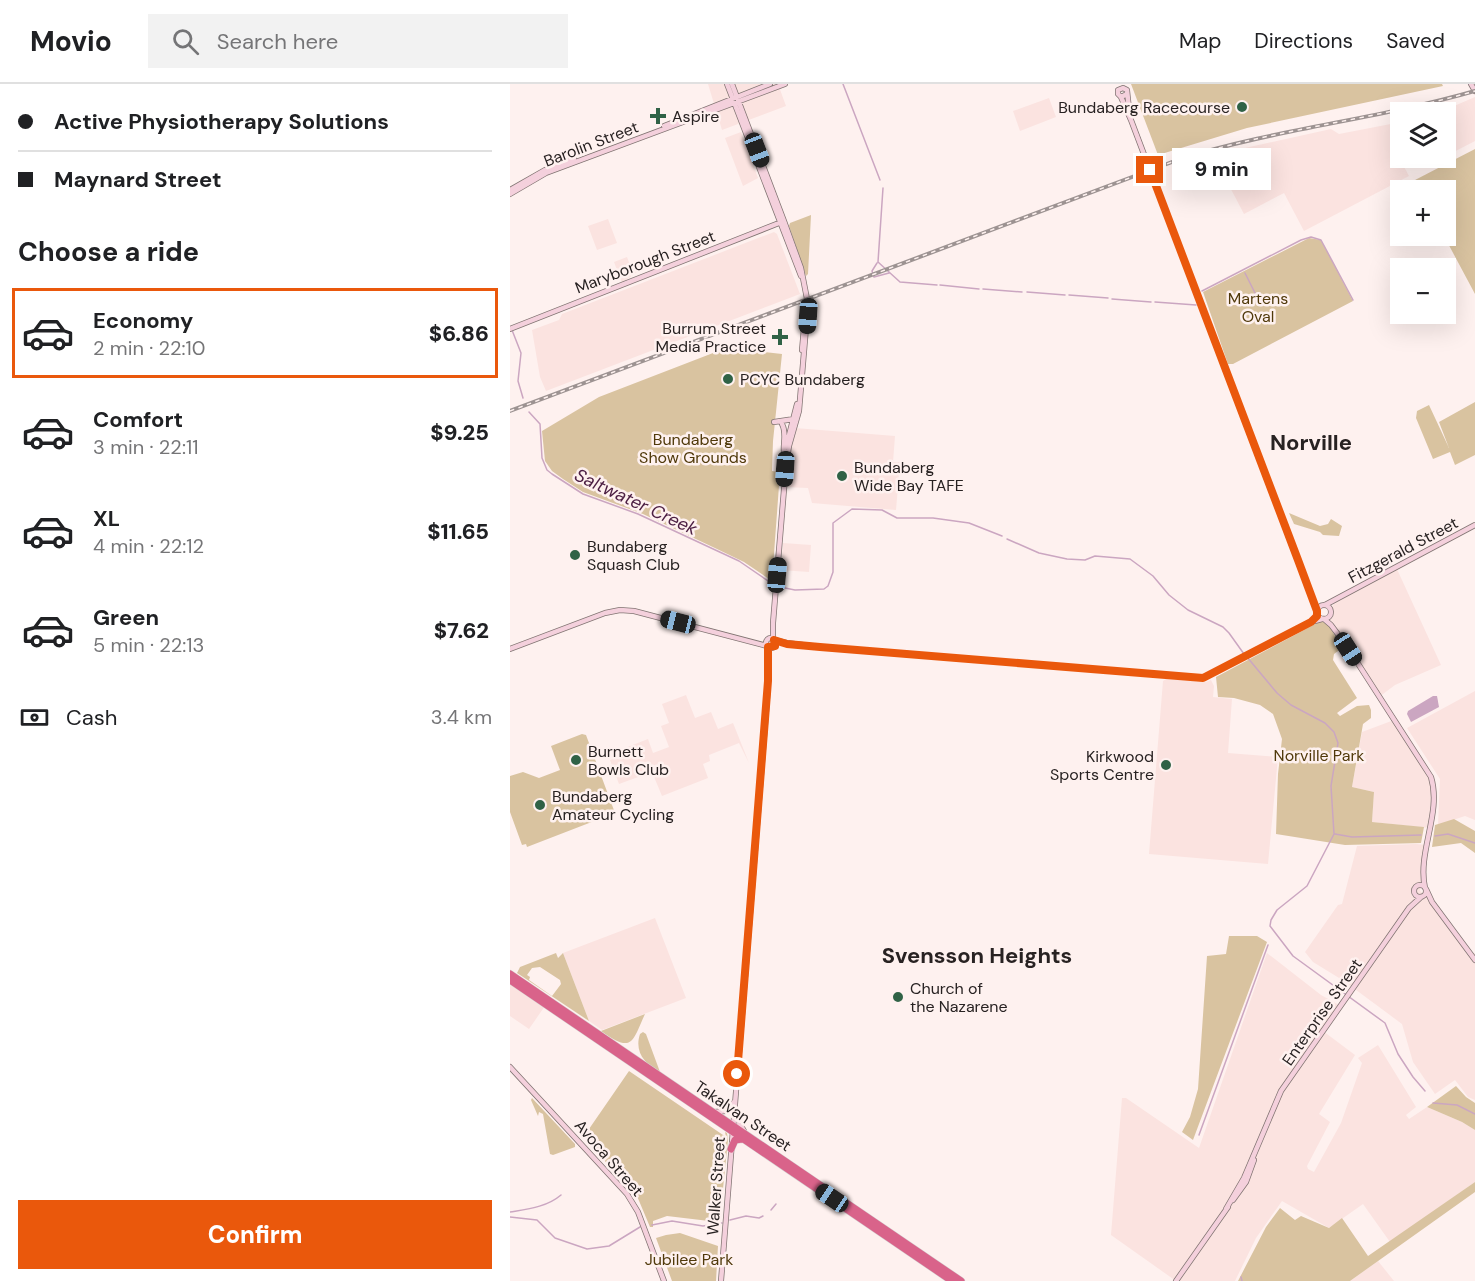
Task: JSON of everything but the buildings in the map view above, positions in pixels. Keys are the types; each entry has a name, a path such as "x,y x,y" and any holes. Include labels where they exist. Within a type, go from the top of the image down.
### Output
{"highway":[{"name":"Takalvan Street","path":"510,974 712,1111 732,1128"},
{"name":"Takalvan Street","path":"510,981 961,1281"},
{"name":"Takalvan Street","path":"746,1137 952,1281"},
{"path":"731,1149 735,1140 746,1137"}],"street":[{"name":"Walker Street","path":"721,1281 785,462 801,399 808,316 803,281 784,221 727,84"},
{"name":"Walker Street","path":"732,84 735,100 779,223 803,281"},
{"name":"Barolin Street","path":"735,100 770,84"},
{"name":"Barolin Street","path":"510,192 545,170 735,100 785,84"},
{"path":"1116,84 1317,613 1331,625 1346,645 1431,777 1434,798 1424,870 1414,894 1432,902"},
{"path":"1471,84 1475,91"},
{"path":"1118,90 1123,86 1127,94 1131,120"},
{"path":"1121,97 1127,94"},
{"name":"Maryborough Street","path":"510,327 779,223"},
{"name":"Walker Street","path":"793,427 799,394 807,300"},
{"path":"774,422 794,419"},
{"path":"782,424 785,430 783,451 785,462"},
{"name":"Fitzgerald Street","path":"1311,622 1324,605 1475,525"},
{"path":"1311,595 1317,602 1330,608 1346,645"},
{"name":"Fitzgerald Street","path":"1331,613 1342,596"},
{"path":"510,649 605,613 620,610 641,613 751,641 1201,678 1331,613"},
{"path":"1424,870 1426,889 1432,902 1475,960"},
{"path":"1416,886 1420,885 1426,889"},
{"path":"1422,897 1426,889"},
{"name":"Enterprise Street","path":"1409,908 1414,894"},
{"name":"Enterprise Street","path":"1176,1281 1246,1182 1281,1090 1409,908 1422,897"},
{"name":"Avoca Street","path":"510,1067 627,1194 638,1212 664,1281"},
{"path":"712,1111 719,1113 728,1110 733,1105 735,1093"},
{"path":"735,1102 737,1119 746,1137"}],"shaded area":[{"path":"708,84 778,84 786,106 722,130"},
{"path":"1475,97 1475,141 1456,151 1456,105"},
{"path":"1049,98 1056,117 1020,131 1013,111"},
{"path":"1390,124 1390,168 1405,168 1409,176 1401,180 1390,180 1390,186 1304,231 1284,193 1244,214 1213,155 1331,129 1339,134"},
{"path":"741,132 758,178 743,186 725,138"},
{"path":"608,219 617,243 597,250 588,226"},
{"path":"774,232 777,234 800,294 546,391 540,377 532,330 559,320 562,314"},
{"path":"627,257 630,265 643,260 646,269 637,272 622,283 614,262"},
{"name":"Bundaberg Wide Bay TAFE","path":"795,428 895,436 893,462 900,462 896,510 812,503 808,488 784,487 786,465"},
{"path":"783,543 811,545 809,572 781,570"},
{"path":"1396,567 1441,665 1395,685 1379,697 1331,623 1329,612 1336,600"},
{"path":"1166,679 1206,682 1211,680 1214,686 1213,697 1232,699 1228,753 1278,757 1268,864 1149,854 1163,681"},
{"path":"1475,691 1475,820 1465,816 1438,825 1440,779 1407,728"},
{"path":"686,695 695,718 711,712 718,729 733,723 749,763 739,743 709,755 710,761 703,764 708,778 662,796 652,772 619,784 610,760 627,754 625,748 648,739 653,753 669,747 661,726 669,723 662,704"},
{"path":"1433,696 1437,696 1439,707 1411,722 1408,711"},
{"path":"1394,720 1428,771 1434,789 1430,828 1372,822 1374,792 1352,787 1362,732"},
{"path":"1427,845 1420,891 1432,902 1472,955 1475,953 1475,1100 1468,1097 1455,1080 1435,1094 1413,1062 1402,1024 1344,981 1313,962 1305,952 1338,905 1342,904 1357,846"},
{"path":"655,918 686,998 602,1030 589,1021 563,953"},
{"path":"1267,953 1321,995 1341,1006 1323,1031 1355,1055 1319,1114 1330,1122 1307,1166 1308,1169 1314,1172 1341,1123 1362,1063 1358,1058 1378,1045 1416,1107 1406,1115 1409,1119 1427,1107 1475,1130 1475,1182 1390,1242 1363,1204 1329,1228 1282,1201 1256,1238 1235,1281 1176,1281 1111,1235 1122,1098 1126,1098 1199,1148"},
{"path":"510,977 547,1003 529,1029 510,1016"},
{"path":"1378,1261 1394,1281 1350,1281"}],"green space":[{"name":"Bundaberg Racecourse","path":"1131,84 1442,84 1443,86 1247,128 1158,155"},
{"path":"1475,149 1475,294 1449,246 1456,246 1456,180 1415,180 1438,168 1456,168 1456,159"},
{"path":"811,215 808,274 806,276 789,226 790,223"},
{"name":"Martens Oval","path":"1309,238 1321,240 1353,301 1233,364 1228,364 1203,292"},
{"name":"Bundaberg Show Grounds","path":"726,348 782,354 773,441 772,471 780,472 772,581 744,562 643,514 583,492 552,471 545,461 542,431 599,397"},
{"path":"1475,402 1475,455 1455,465 1450,452 1433,459 1416,418 1417,411 1429,405 1449,448 1439,422"},
{"path":"1289,513 1320,526 1328,524 1331,519 1342,526 1339,536 1323,535 1294,524"},
{"name":"Norville Park","path":"1321,621 1328,624 1342,648 1334,654 1333,660 1357,698 1337,713 1340,716 1357,706 1369,705 1371,710 1371,718 1363,724 1352,787 1374,792 1372,822 1424,827 1421,843 1345,845 1276,834 1282,739 1273,714 1260,705 1234,698 1218,697 1216,677"},
{"path":"582,734 586,735 615,813 527,847 526,844 522,845 510,812 510,776 523,772 539,778 560,770 551,746"},
{"path":"1454,819 1475,831 1475,853 1461,843 1432,847 1435,825"},
{"path":"1229,936 1257,936 1267,942 1193,1140 1182,1132 1190,1117 1198,1089 1207,956 1226,954"},
{"path":"556,953 558,958 563,953 589,1021 517,973 520,967","holes":["540,967 560,980 561,984 552,996 529,980 530,977 527,975 532,968"]},
{"path":"645,1014 630,1042 620,1042 601,1031"},
{"path":"643,1032 646,1034 660,1072 642,1057 638,1046 640,1034"},
{"path":"629,1071 726,1137 725,1132 727,1133 720,1218 709,1221 667,1216 653,1221 653,1227 650,1227 637,1196 592,1147 599,1140 589,1129"},
{"path":"1456,1086 1475,1103 1475,1130 1427,1107"},
{"path":"532,1098 575,1144 575,1147 550,1154 543,1114 539,1112 538,1116"},
{"path":"1475,1182 1475,1192 1350,1281 1238,1281 1266,1227 1280,1208 1295,1220 1301,1216 1329,1228 1342,1218 1368,1256"},
{"name":"Jubilee Park","path":"680,1233 718,1246 716,1281 672,1281 656,1238"}],"waterway":[{"path":"843,84 880,180"},
{"path":"883,188 878,262 900,282 937,285"},
{"path":"1202,291 1311,237 1321,240 1353,300"},
{"path":"877,263 872,271 874,277 889,273"},
{"path":"1245,273 1260,303"},
{"path":"940,285 979,289"},
{"path":"983,289 1022,292"},
{"path":"1027,292 1065,295"},
{"path":"1069,295 1108,298"},
{"path":"1112,299 1151,302"},
{"path":"1155,302 1196,305"},
{"name":"Saltwater Creek","path":"512,330 521,353 518,381 523,398"},
{"name":"Saltwater Creek","path":"529,412 540,424 542,458 547,470 552,474 583,494 638,514 739,561 771,583"},
{"name":"Saltwater Creek","path":"780,587 795,590 824,589 828,586 833,572 833,523 852,509 882,510 897,518 933,518 969,523 1002,536"},
{"name":"Saltwater Creek","path":"1007,539 1039,553 1067,559 1085,560 1095,556 1130,559 1153,576 1169,595 1188,610 1223,627 1244,654"},
{"name":"Saltwater Creek","path":"1247,657 1277,693 1291,705 1325,723 1334,732 1338,743 1331,786 1334,834 1307,886 1277,910 1270,926 1293,956 1385,1023 1398,1054 1425,1091"},
{"path":"1335,834 1352,837 1421,835"},
{"path":"1435,836 1448,834 1475,843"},
{"path":"1199,1135 1268,945"},
{"name":"Saltwater Creek","path":"1433,1103 1457,1105 1475,1114"},
{"path":"510,1212 543,1205 561,1195"},
{"path":"771,1210 776,1204"},
{"path":"730,1220 746,1216 759,1218 763,1216"},
{"path":"510,1217 537,1220 555,1238 587,1249 609,1246 640,1227"},
{"path":"652,1225 672,1221 703,1226 722,1223"},
{"path":"1241,1277 1242,1281"}],"railway":[{"path":"510,411 1180,159 1253,140 1475,91"}],"place":[{"name":"Bundaberg Racecourse","path":"1242,107"},
{"name":"Aspire","path":"658,116"},
{"name":"Burrum Street Media Practice","path":"780,337"},
{"name":"PCYC Bundaberg","path":"728,379"},
{"name":"Bundaberg Wide Bay TAFE","path":"842,476"},
{"name":"Bundaberg Squash Club","path":"575,555"},
{"name":"Burnett Bowls Club","path":"576,760"},
{"name":"Kirkwood Sports Centre","path":"1166,765"},
{"name":"Bundaberg Amateur Cycling","path":"540,805"},
{"name":"Church of the Nazarene","path":"898,997"}],"district":[{"name":"Norville","path":"1311,442"},
{"name":"Svensson Heights","path":"977,955"}],"route":[{"path":"737,1074 768,681 768,647 775,646 774,640 787,644 820,647 1203,678 1311,622 1317,616 1298,560 1150,170"}]}
